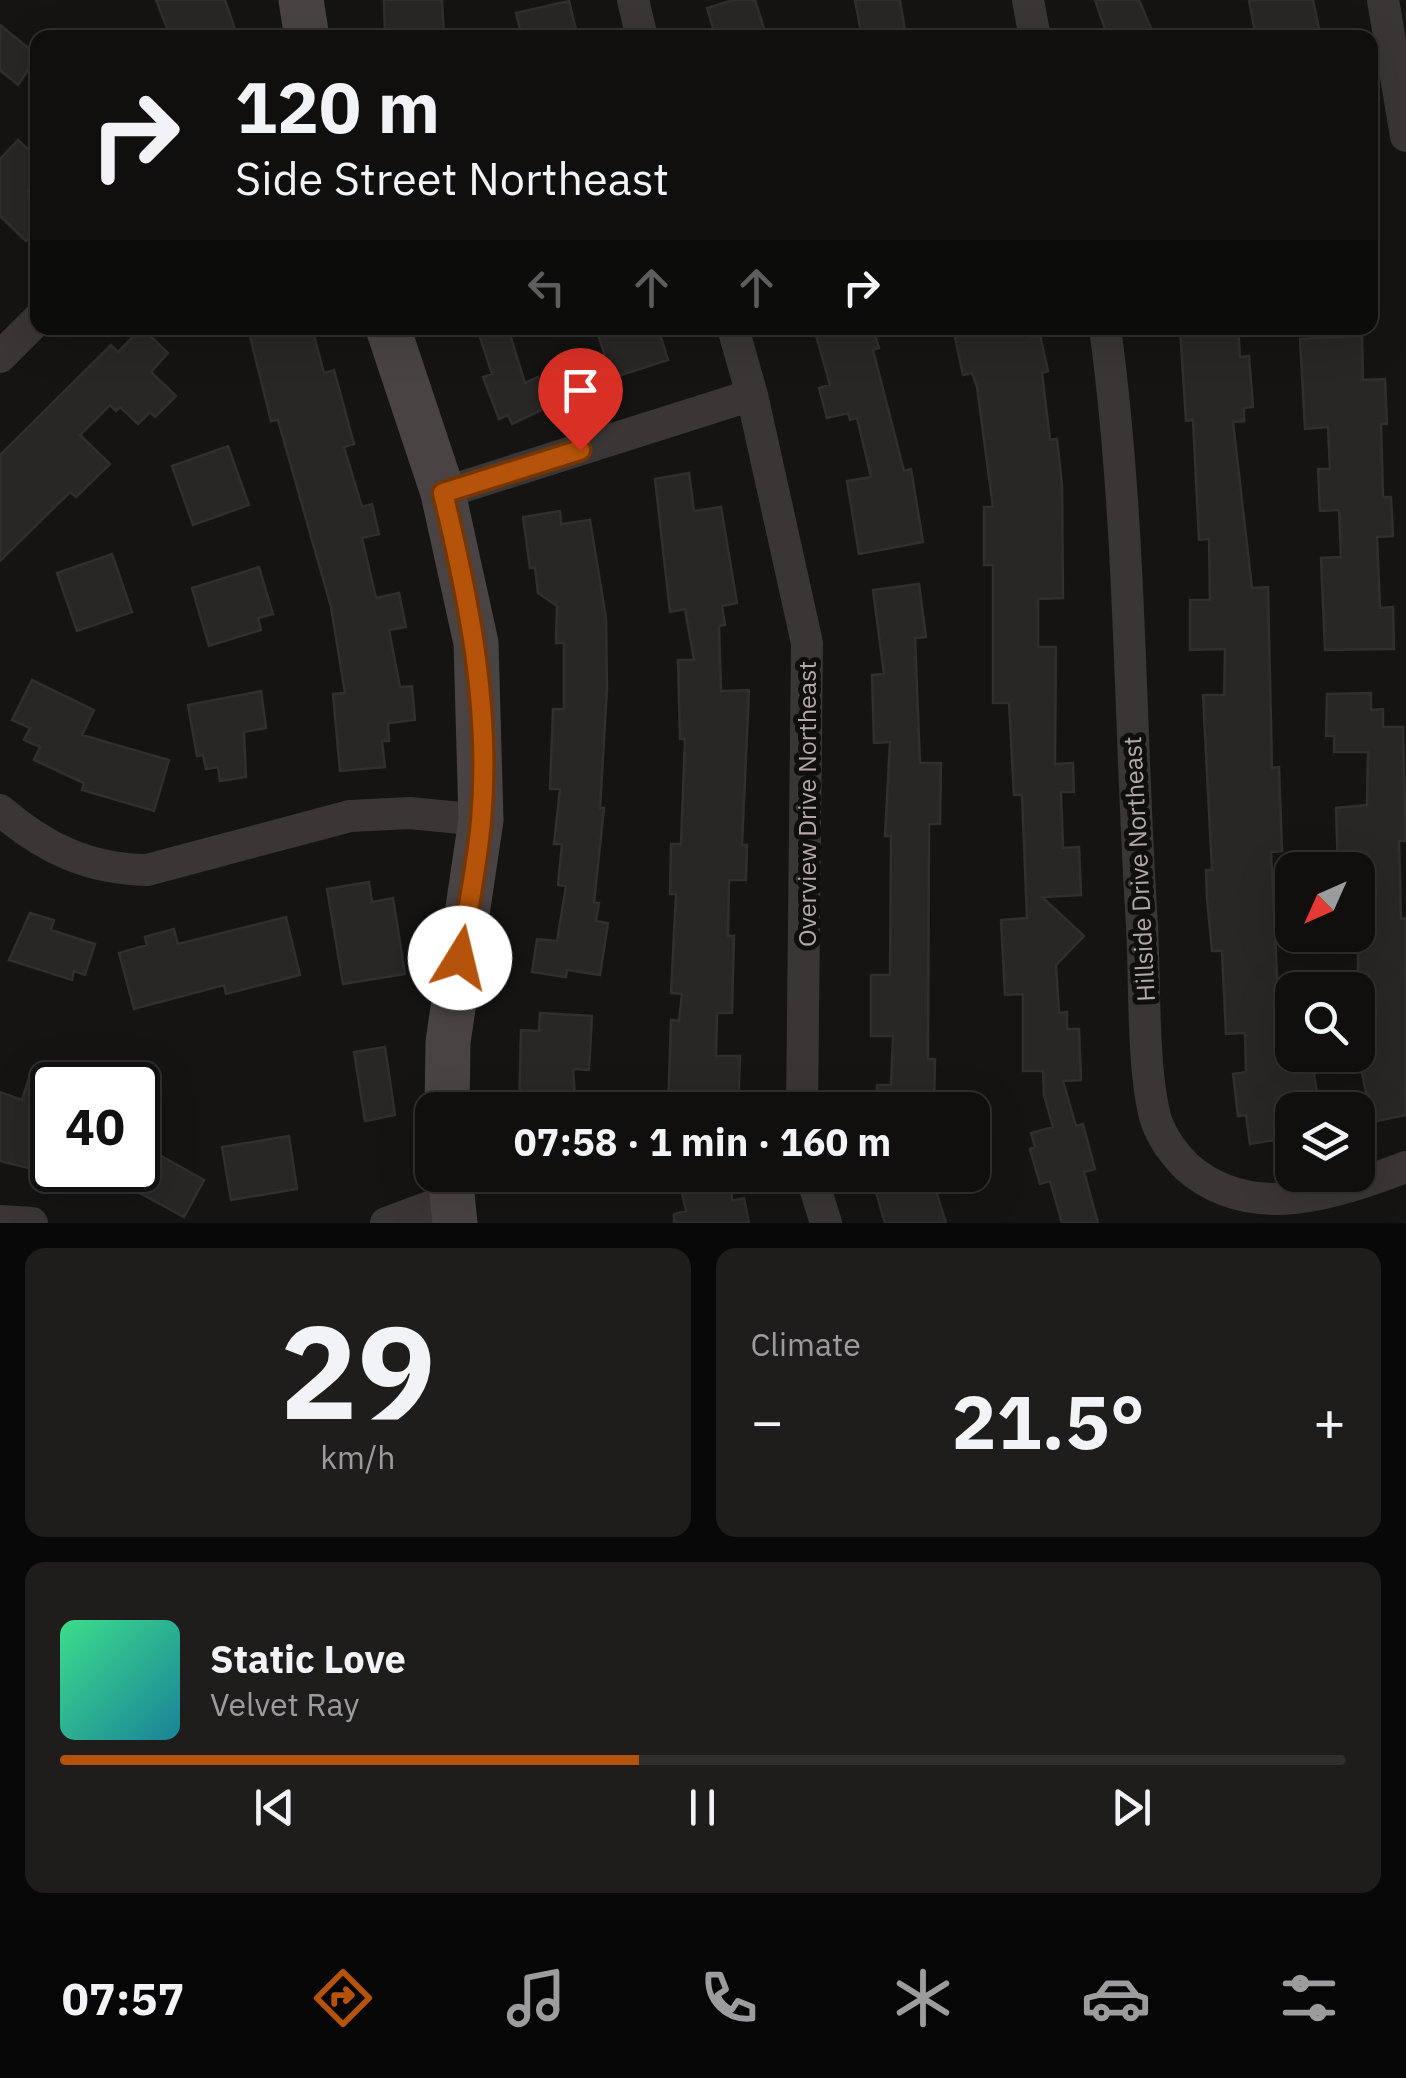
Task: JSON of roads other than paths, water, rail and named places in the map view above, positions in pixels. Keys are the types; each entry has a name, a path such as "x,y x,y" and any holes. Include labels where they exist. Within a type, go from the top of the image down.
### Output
{"street":[{"path":"301,0 306,30"},
{"path":"633,0 640,30"},
{"path":"1028,0 1034,30"},
{"path":"1383,0 1406,136"},
{"path":"0,357 30,327"},
{"path":"390,335 443,493 476,644 482,820 448,1042 447,1092"},
{"name":"Overview Drive Northeast","path":"734,335 752,396 801,610 809,672 802,1092"},
{"name":"Hillside Drive Northeast","path":"1106,335 1116,404 1138,870 1157,1122 1187,1167 1211,1186 1270,1205 1306,1202 1406,1167"},
{"path":"443,493 752,396"},
{"path":"0,810 56,852 121,870 147,870 350,816 410,813 482,820"},
{"path":"817,1192 826,1223"},
{"path":"386,1223 452,1199"},
{"path":"0,1221 32,1223"}]}
